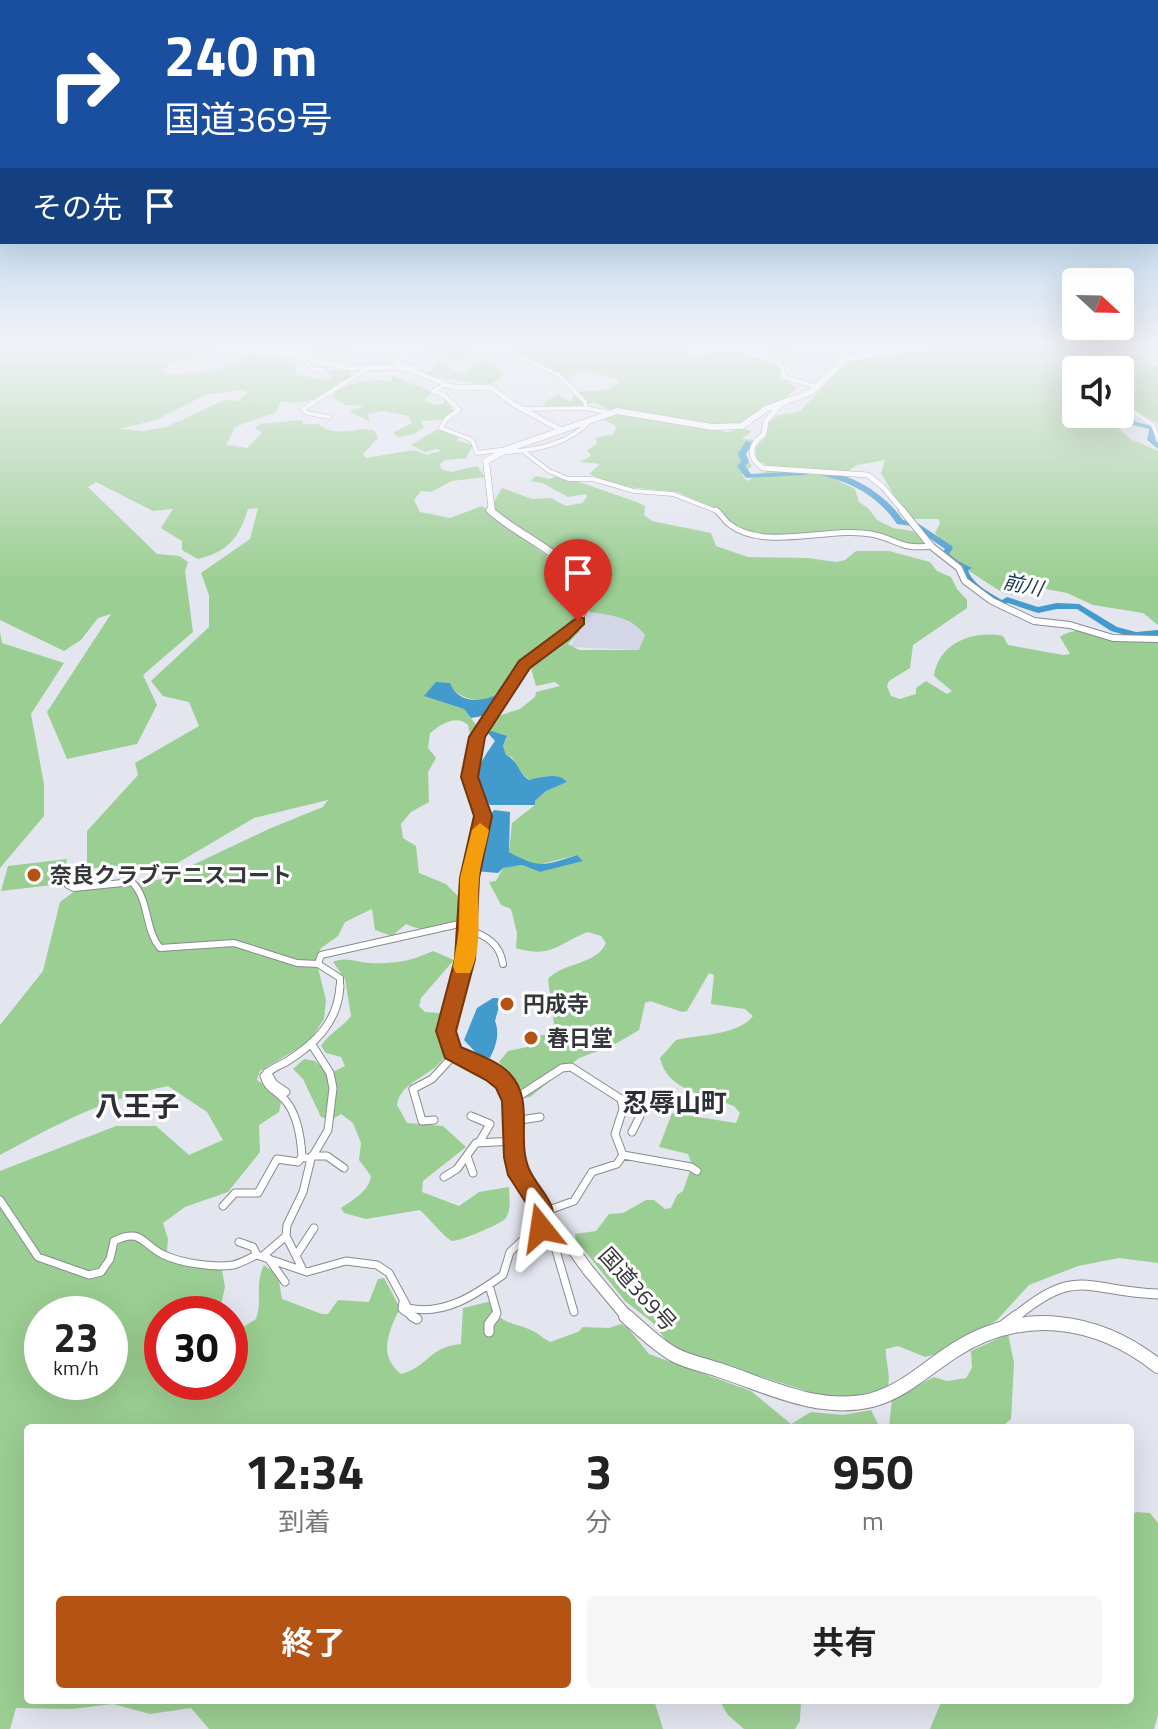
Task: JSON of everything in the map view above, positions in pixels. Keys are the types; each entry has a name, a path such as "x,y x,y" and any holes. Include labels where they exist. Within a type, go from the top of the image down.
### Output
{"highway":[{"path":"513,1100 503,1081 494,1073 455,1054 447,1042 446,1031 460,981 469,926 470,878 483,816 469,777 477,737 524,665 573,628 582,614 585,601 574,573 490,511 484,466 486,461 503,451 582,423"},
{"path":"689,423 728,429 747,423"},
{"name":"国道369号","path":"513,1100 519,1175 613,1298 670,1353 789,1395 825,1404 870,1400 888,1394 966,1344 999,1329 1070,1326 1093,1329 1113,1336 1158,1366"}],"main road":[{"path":"548,423 561,430"},
{"path":"766,423 764,434 755,441 751,454 753,461 775,471 868,475 883,487 931,546 959,568 965,581 992,601 1027,619 1070,625 1113,638 1158,639"}],"street":[{"path":"444,423 441,428 474,442 474,450 481,454 550,447 589,430"},
{"path":"575,435 588,423"},
{"path":"575,435 583,439"},
{"path":"456,439 467,438"},
{"path":"523,451 549,471 568,479 593,479 634,491 673,494 718,511 729,524 739,529 761,535 783,539 812,534 871,534 909,549 931,546"},
{"path":"0,1200 38,1257 89,1275 101,1272 110,1259 114,1241 124,1235 136,1235 147,1240 165,1255 231,1266 263,1256 286,1236 294,1206 303,1192 308,1157 302,1138 284,1097 267,1087 264,1076 312,1045 329,1027 340,993 340,978 318,964 301,965 251,947 222,942 181,950 160,948 150,938 141,890 132,882 74,888 68,885"},
{"path":"318,964 321,955 469,926 496,944 502,951 503,964"},
{"path":"308,1157 328,1130 333,1079 312,1045"},
{"path":"434,1120 422,1121 413,1089 432,1079 455,1054"},
{"path":"513,1100 562,1068 571,1067 621,1099 644,1108 632,1132"},
{"path":"267,1072 274,1084 286,1092"},
{"path":"621,1099 623,1109 615,1134 623,1155"},
{"path":"444,1177 463,1166 471,1147 480,1141 490,1124 471,1116"},
{"path":"514,1121 540,1117"},
{"path":"480,1141 515,1141"},
{"path":"223,1206 235,1193 258,1193 277,1159 298,1162 336,1151"},
{"path":"623,1155 691,1167 697,1171"},
{"path":"402,1309 432,1309 465,1299 489,1285 503,1275 510,1252 525,1238 543,1207 574,1201 592,1172 617,1164 623,1155"},
{"path":"327,1156 344,1168"},
{"path":"467,1156 473,1173"},
{"path":"543,1207 541,1228 555,1247 574,1312"},
{"path":"297,1254 314,1228"},
{"path":"286,1236 302,1268"},
{"path":"239,1242 253,1247 285,1282"},
{"path":"263,1256 307,1272 327,1263 346,1261 366,1263 386,1270 402,1309 417,1319"},
{"path":"489,1285 490,1295 497,1307 497,1313 489,1324 489,1332"},
{"path":"999,1329 1061,1286 1084,1285 1134,1294 1158,1294"}],"shaded area":[{"path":"589,612 614,614 639,627 645,635 640,650 570,647"}],"green space":[{"path":"0,423 145,423 119,429 142,431 175,423 247,423 235,427 226,445 247,448 262,433 255,428 260,424 319,424 332,431 374,430 378,438 363,454 366,458 414,450 427,455 441,451 425,452 411,445 438,429 459,437 457,441 471,444 472,447 466,458 445,460 440,464 441,469 451,472 477,466 485,477 452,481 431,492 421,491 414,500 420,512 450,518 482,506 571,575 583,603 572,622 522,662 507,687 498,695 478,700 453,690 426,693 425,696 464,709 479,729 471,739 468,725 454,720 430,733 428,748 436,758 428,772 429,802 411,812 401,824 403,838 416,846 419,873 446,884 460,898 460,920 433,929 406,924 392,936 375,930 372,909 345,922 338,936 321,948 316,960 326,1000 324,1019 309,1042 260,1071 257,1080 273,1091 281,1102 279,1112 259,1125 260,1152 228,1192 185,1207 163,1223 168,1239 167,1251 187,1261 222,1270 225,1287 223,1296 144,1296 144,1400 248,1400 248,1324 256,1319 264,1265 278,1275 282,1299 322,1314 328,1314 338,1300 369,1302 378,1279 384,1278 400,1308 389,1334 387,1351 389,1359 401,1374 411,1371 442,1349 461,1344 463,1308 492,1301 497,1315 502,1319 533,1331 550,1342 578,1332 583,1327 609,1328 621,1324 649,1354 751,1391 791,1424 24,1424 24,1704 113,1704 72,1709 16,1708 10,1729 0,1729 0,1171 116,1126 156,1126 189,1155 223,1140 207,1112 168,1086 102,1105 0,1155 0,1025 43,971 60,902 75,891 163,879 323,807 328,800 254,818 169,868 127,865 87,869 87,831 138,775 135,763 199,726 189,702 163,696 151,681 209,627 209,595 201,573 250,539 258,508 248,509 241,528 225,548 198,559 182,550 182,541 161,528 173,509 153,511 96,482 88,487 157,554 179,556 188,562 185,571 193,632 143,675 157,705 137,744 67,759 47,712 111,614 98,618 81,640 64,651 0,620"},
{"path":"412,423 422,423 424,428 412,435 398,437 393,433"},
{"path":"609,423 670,423 728,432 742,428 752,431 742,439 755,440 750,448 742,451 752,466 742,475 747,481 768,470 825,474 855,489 859,502 877,520 893,528 913,531 929,546 915,548 882,535 805,533 786,538 749,531 733,524 719,510 677,492 618,486 589,474 600,464 580,462 591,456 587,450 597,444 595,438 614,434 616,426"},
{"path":"695,423 743,423 741,424 717,426"},
{"path":"768,423 1062,423 1062,428 1119,428 1130,439 1158,451 1158,625 1143,613 1093,605 1067,593 1035,587 1014,595 1003,593 949,558 947,546 935,533 940,523 938,519 914,519 902,509 881,473 885,460 857,465 847,472 773,468 756,460 756,447 767,435"},
{"path":"559,475 637,502 645,506 644,515 652,521 711,533 716,546 748,557 808,558 836,562 845,560 856,551 889,551 930,562 937,571 951,577 967,600 967,608 913,645 910,668 889,681 887,686 891,696 900,699 916,694 916,688 926,681 947,694 952,691 934,676 937,664 950,647 970,637 1003,636 1008,645 1063,655 1070,654 1060,637 1075,631 1118,640 1158,642 1158,1263 1119,1258 1078,1266 1029,1285 997,1320 937,1354 925,1357 898,1346 886,1349 887,1388 846,1398 822,1396 672,1348 652,1322 625,1301 576,1240 575,1234 596,1231 609,1214 623,1213 646,1200 654,1200 665,1209 671,1208 677,1195 683,1191 692,1165 688,1154 659,1147 672,1113 736,1123 740,1113 734,1106 679,1085 664,1069 660,1058 676,1040 728,1031 753,1016 745,1009 711,1004 714,975 709,973 687,1011 650,1001 645,1003 639,1030 612,1046 579,1058 530,1097 524,1098 499,1062 508,1051 532,1046 534,1036 551,1034 554,1024 548,979 562,969 595,956 606,943 601,936 588,932 547,951 516,948 517,933 511,909 501,905 489,882 496,881 503,868 522,865 540,872 582,861 577,855 534,866 509,852 512,823 535,805 535,801 546,791 567,782 554,776 529,780 517,768 512,757 506,755 503,746 507,738 488,731 495,717 520,709 535,697 536,692 560,686 555,682 536,686 530,665 577,629 580,631 568,644 579,650 639,650 645,635 626,620 589,612 589,592 582,574 502,517 492,505 502,488 532,499 551,498 566,506 582,503 586,494 568,497 542,483 530,481 536,476 550,479"},
{"path":"0,632 2,643 64,663 31,714 44,784 44,816 0,868"},
{"name":"奈良クラブテニスコート","path":"67,859 61,884 1,891 8,866"},
{"path":"433,951 454,960 421,998 419,1006 425,1012 440,1013 436,1027 446,1054 435,1068 405,1090 397,1105 407,1123 443,1126 466,1147 423,1181 422,1192 459,1206 479,1192 509,1187 509,1208 505,1219 452,1241 420,1210 366,1219 344,1213 341,1208 364,1191 370,1181 371,1176 359,1160 361,1143 353,1123 341,1114 331,1120 321,1117 303,1079 293,1069 304,1059 315,1061 329,1074 345,1066 341,1057 326,1053 321,1046 351,1016 345,979 333,962 395,962"},
{"path":"1008,1334 1014,1363 1011,1419 1005,1424 889,1424 892,1399 934,1377 947,1381 966,1378 972,1368 971,1351"},
{"path":"871,1410 878,1424 791,1424 811,1412 843,1415"},
{"path":"1150,1513 1158,1523 1158,1715 1154,1729 930,1729 940,1704 1134,1704 1134,1514"},
{"path":"113,1704 655,1704 663,1729 209,1729 191,1708 150,1714"},
{"path":"721,1704 801,1704 800,1721 795,1729 744,1729 728,1715"}],"water":[{"path":"436,682 450,683 459,696 466,699 480,700 503,692 488,715 471,718 464,709 424,696"},
{"path":"487,732 507,736 503,746 506,755 529,780 555,776 567,782 546,791 535,801 535,805 490,805 479,787 478,773 495,741"},
{"path":"494,810 510,812 509,852 542,864 577,855 583,861 540,872 522,865 503,868 498,873 475,871 489,816"},
{"path":"498,998 500,1003 495,1021 497,1040 490,1058 478,1055 464,1040 477,1008"}],"waterway":[{"path":"1134,423 1153,428 1151,440 1158,447"},
{"name":"前川","path":"749,443 742,454 745,462 741,466 749,476 806,473"},
{"name":"前川","path":"823,473 867,490 886,504 900,522 910,524"},
{"name":"前川","path":"916,526 949,548 945,554 955,563 968,568 964,569 966,578 986,595 1002,603 1007,600 1038,610 1057,606 1079,607 1114,629 1136,635 1158,633"}],"slow traffic":[{"path":"463,967 469,930 470,878 480,830"}],"place":[{"name":"奈良クラブテニスコート","path":"34,875"},
{"name":"円成寺","path":"507,1004"},
{"name":"春日堂","path":"531,1038"}],"district":[{"name":"忍辱山町","path":"675,1103"},
{"name":"八王子","path":"137,1106"}],"route":[{"path":"541,1228 540,1203 519,1175 515,1157 513,1100 503,1081 494,1073 452,1052 446,1031 465,959 470,878 483,816 482,806 471,788 469,777 477,737 524,665 564,636 578,621"}]}
